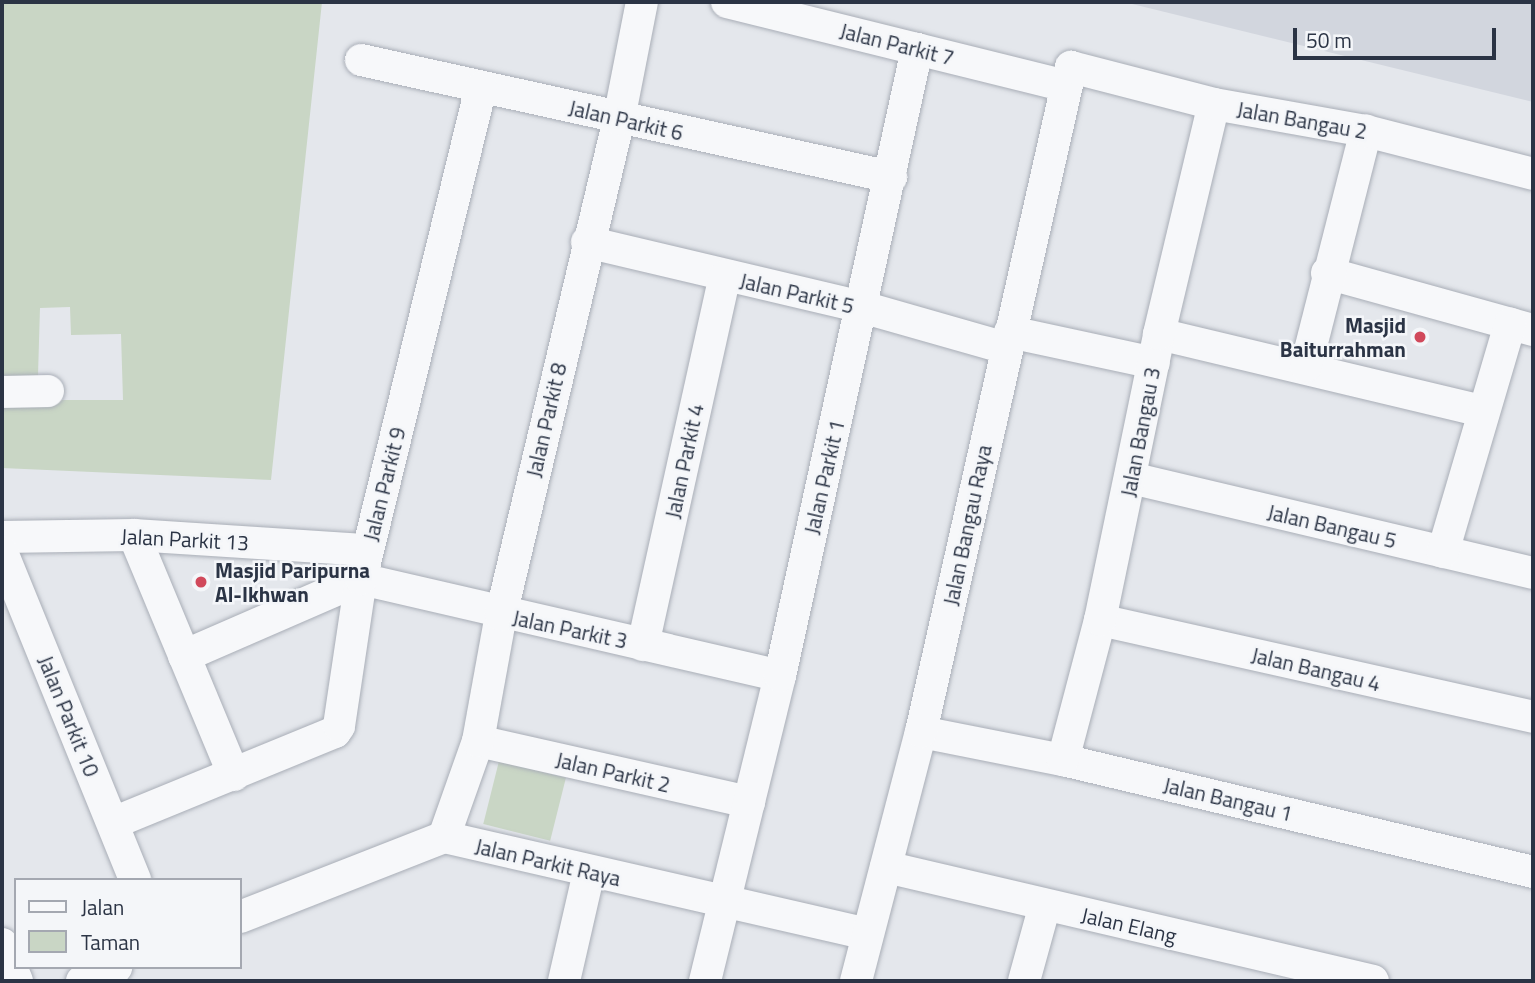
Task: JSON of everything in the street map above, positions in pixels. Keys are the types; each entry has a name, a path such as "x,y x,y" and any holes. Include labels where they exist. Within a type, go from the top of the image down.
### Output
{"street":[{"name":"Jalan Parkit 8","path":"444,837 478,741 501,615 587,243 619,119 642,2"},
{"name":"Jalan Parkit 7","path":"727,2 917,50 1069,76"},
{"name":"Jalan Parkit 1","path":"705,981 780,676 917,50"},
{"name":"Jalan Parkit 6","path":"361,60 891,177"},
{"name":"Jalan Bangau 2","path":"1069,76 1366,131 1533,174"},
{"name":"Jalan Bangau Raya","path":"856,981 921,732 1069,76"},
{"name":"Jalan Parkit 9","path":"113,823 234,775 337,729 364,564 481,87"},
{"name":"Jalan Bangau 3","path":"1063,760 1100,620 1156,349 1214,104"},
{"path":"1306,366 1327,273 1366,131"},
{"name":"Jalan Parkit 5","path":"587,243 1008,340 1156,349 1306,366 1482,411"},
{"path":"1327,273 1522,327 1482,411 1443,552"},
{"name":"Jalan Parkit 4","path":"643,645 725,276"},
{"path":"2,392 48,391"},
{"name":"Jalan Bangau 5","path":"1131,478 1533,573"},
{"name":"Jalan Parkit 13","path":"2,537 134,535 364,564"},
{"path":"134,535 234,775"},
{"name":"Jalan Parkit 10","path":"2,552 134,878"},
{"name":"Jalan Parkit 3","path":"364,564 501,615 780,676"},
{"path":"184,656 364,564"},
{"name":"Jalan Bangau 4","path":"1100,620 1533,717"},
{"name":"Jalan Bangau 1","path":"921,732 1063,760 1533,872"},
{"name":"Jalan Parkit 2","path":"478,741 749,802"},
{"path":"242,916 444,837"},
{"name":"Jalan Parkit Raya","path":"444,837 725,904 867,934"},
{"name":"Jalan Elang","path":"886,867 1373,981"},
{"path":"564,981 590,872"},
{"path":"1024,981 1045,905"},
{"path":"2,944 17,981"},
{"path":"82,981 111,969"}],"shaded area":[{"path":"1124,2 1533,2 1533,102"}],"green space":[{"path":"2,2 322,2 271,480 2,468 2,400 123,400 121,334 71,335 70,307 40,308 38,375 2,377"},
{"path":"499,761 566,778 550,841 483,824"}],"place":[{"name":"Masjid Baiturrahman","path":"1420,337"},
{"name":"Masjid Paripurna Al-Ikhwan","path":"201,582"}]}
